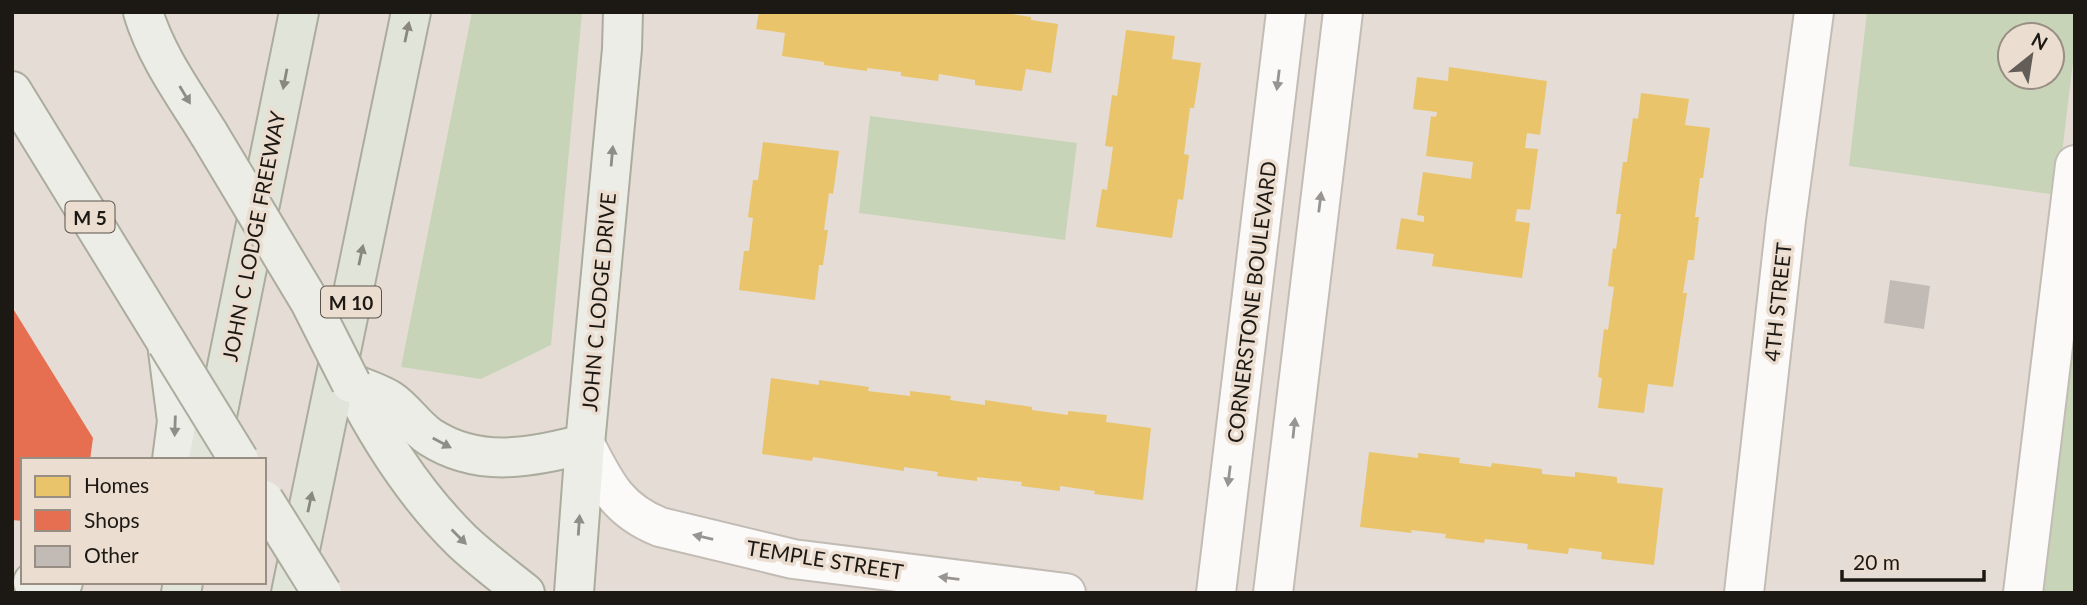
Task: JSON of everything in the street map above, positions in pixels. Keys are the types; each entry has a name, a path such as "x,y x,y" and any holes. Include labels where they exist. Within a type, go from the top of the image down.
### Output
{"highway":[{"name":"JOHN C LODGE FREEWAY","path":"208,458 299,12"},
{"name":"M 10","path":"291,593 411,12"}],"main road":[{"path":"143,12 148,30 161,56 310,302 351,383 387,445 426,503 454,532 525,593"},
{"name":"JOHN C LODGE DRIVE","path":"574,593 585,444 622,49 623,12"},
{"name":"M 5","path":"12,90 238,458"},
{"path":"167,343 177,421 172,458"},
{"path":"351,383 390,400 428,436 453,449 480,457 535,457 585,444"},
{"path":"266,503 322,593"}],"street":[{"name":"CORNERSTONE BOULEVARD","path":"1216,593 1286,12"},
{"path":"1273,593 1343,12"},
{"name":"4TH STREET","path":"1744,593 1786,220 1814,12"},
{"path":"2023,593 2075,165"},
{"name":"TEMPLE STREET","path":"585,444 604,481 620,501 640,519 660,527 867,580 1066,593"}],"green space":[{"path":"472,12 582,12 551,345 481,379 401,367"},
{"path":"1867,12 2075,12 2075,45 2057,195 1849,166"},
{"path":"870,116 1077,143 1065,240 859,213"},
{"path":"2075,299 2075,593 2038,593"}],"building: Homes":[{"path":"759,12 999,12 1058,24 1051,73 1026,69 1022,91 975,85 975,80 939,74 938,81 901,76 901,72 867,68 867,71 782,56 785,33 756,29"},
{"path":"1126,30 1175,36 1172,59 1201,63 1194,108 1190,108 1184,154 1189,155 1183,200 1178,199 1172,238 1096,227 1102,189 1107,190 1113,147 1105,146 1112,95 1117,96"},
{"path":"1449,67 1547,81 1540,135 1527,133 1525,148 1538,149 1530,210 1517,209 1515,221 1530,223 1522,278 1432,266 1434,254 1396,249 1401,218 1424,222 1424,216 1417,215 1423,172 1471,179 1473,162 1426,156 1431,116 1436,117 1437,112 1413,109 1417,77 1448,81"},
{"path":"1641,93 1689,99 1685,125 1710,128 1695,217 1699,217 1694,260 1688,260 1683,293 1687,293 1673,387 1648,384 1644,413 1598,408 1602,378 1598,377 1604,329 1608,330 1614,287 1608,286 1621,214 1616,214 1623,162 1627,162 1633,118 1638,119"},
{"path":"763,142 839,151 833,194 829,193 824,230 828,230 823,265 819,265 815,300 739,290 744,251 749,251 753,218 748,217 753,180 758,180"},
{"path":"771,378 819,385 819,380 869,387 868,391 910,396 910,391 951,396 950,400 985,405 985,400 1068,415 1068,411 1107,415 1106,422 1151,428 1143,500 1094,494 1095,491 1060,486 1060,491 1021,486 1022,482 977,477 977,481 937,476 938,472 904,467 904,471 813,457 812,461 762,454"},
{"path":"1369,452 1418,458 1418,453 1460,458 1459,463 1491,467 1492,463 1542,469 1542,474 1575,477 1575,472 1617,477 1617,483 1663,488 1654,565 1601,559 1602,552 1569,548 1568,554 1527,549 1528,544 1485,539 1484,543 1445,538 1446,534 1360,527"}],"building: Shops":[{"path":"12,307 93,438 90,458 21,458 21,521 12,520"}],"building: Other":[{"path":"1890,280 1930,286 1924,329 1884,323"}]}
